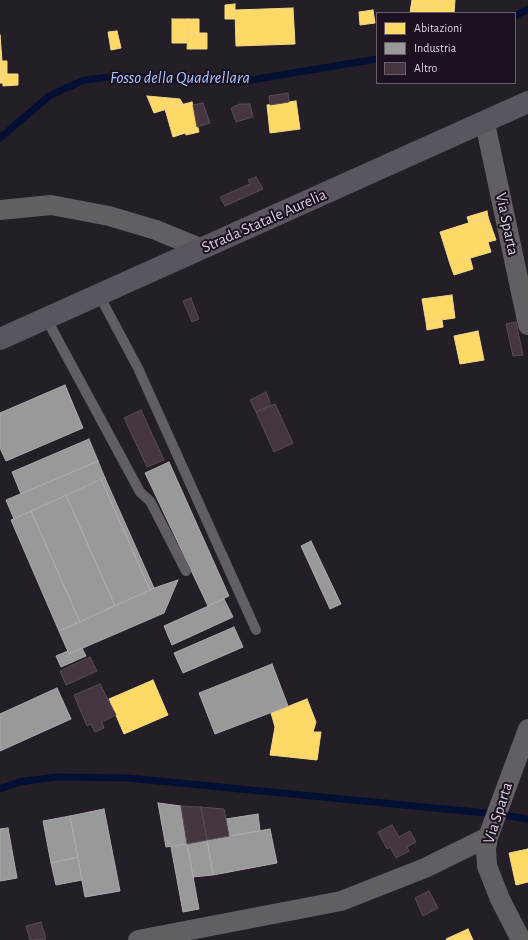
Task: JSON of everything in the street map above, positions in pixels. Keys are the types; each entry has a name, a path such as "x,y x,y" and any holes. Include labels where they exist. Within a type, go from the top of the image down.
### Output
{"main road":[{"name":"Strada Statale Aurelia","path":"0,339 485,123 528,102"}],"street":[{"name":"Via Sparta","path":"485,123 528,325"},
{"path":"0,210 51,206 109,216 156,230 202,249"},
{"name":"Via Sparta","path":"521,940 500,899 487,866 486,849 488,837 528,729"},
{"path":"138,940 341,901 426,868 488,837"}],"lane":[{"path":"98,295 138,368 256,630"},
{"path":"46,318 140,492 150,501 186,571"}],"building: Abitazioni":[{"path":"412,0 443,0 443,7 411,6"},
{"path":"443,0 455,0 454,12 410,12 411,6 443,7"},
{"path":"235,4 235,19 225,19 225,5"},
{"path":"293,8 295,44 236,46 235,10"},
{"path":"373,10 375,23 360,25 359,12"},
{"path":"172,19 188,19 187,43 172,43"},
{"path":"188,19 199,19 199,33 188,33"},
{"path":"117,31 121,48 111,50 108,32"},
{"path":"188,33 199,33 200,49 187,49"},
{"path":"199,33 207,33 207,49 200,49"},
{"path":"0,35 2,61 7,61 7,68 2,68 3,83 0,83"},
{"path":"2,68 7,68 7,74 18,74 18,85 3,86"},
{"path":"147,96 180,99 183,104 154,113"},
{"path":"296,101 300,129 270,133 267,105"},
{"path":"192,102 199,132 186,135 185,133 173,137 165,109"},
{"path":"487,211 488,217 469,223 467,217"},
{"path":"488,217 496,240 488,242 481,219"},
{"path":"481,219 491,252 450,264 440,232"},
{"path":"470,258 473,269 454,275 450,264"},
{"path":"452,295 455,318 426,322 422,299"},
{"path":"442,320 443,327 427,330 426,322"},
{"path":"478,331 484,360 460,364 454,336"},
{"path":"153,680 168,715 124,734 109,699"},
{"path":"307,699 316,722 313,732 321,732 317,760 270,755 275,727 271,713"},
{"path":"528,849 528,882 516,885 509,853"},
{"path":"468,929 473,940 446,939"}],"building: Industria":[{"path":"65,385 83,428 6,461 0,448 0,413"},
{"path":"89,439 98,461 21,494 12,472"},
{"path":"98,461 105,478 14,519 6,500"},
{"path":"169,462 229,596 208,606 145,473"},
{"path":"105,478 154,588 150,590 101,479"},
{"path":"101,479 150,590 115,606 66,495"},
{"path":"66,495 115,606 80,622 31,511"},
{"path":"31,511 80,622 59,631 11,520"},
{"path":"311,541 341,604 330,609 301,546"},
{"path":"178,580 164,613 69,654 59,631 154,588"},
{"path":"224,599 233,617 172,645 164,626"},
{"path":"234,627 243,647 183,673 174,653"},
{"path":"82,648 86,656 61,667 56,656 68,651 69,654"},
{"path":"272,664 288,706 215,734 199,693"},
{"path":"57,688 71,719 0,751 0,714"},
{"path":"158,803 181,806 187,844 166,847"},
{"path":"104,809 120,891 85,897 70,816"},
{"path":"258,814 260,831 229,836 226,819"},
{"path":"70,816 78,857 51,863 43,821"},
{"path":"8,828 17,878 0,881 0,829"},
{"path":"270,829 277,863 213,875 207,840"},
{"path":"207,840 213,875 193,877 187,844"},
{"path":"187,844 199,909 183,912 171,847"},
{"path":"78,857 82,880 56,885 51,863"}],"building: Altro":[{"path":"288,93 289,102 270,105 269,96"},
{"path":"203,103 210,123 197,127 193,105"},
{"path":"240,104 250,104 253,117 236,122 231,108"},
{"path":"256,177 263,189 225,206 220,197 250,184 248,180"},
{"path":"191,298 199,319 192,322 183,301"},
{"path":"516,322 523,355 513,356 506,324"},
{"path":"266,392 271,405 256,412 250,400"},
{"path":"275,404 293,443 274,452 256,412"},
{"path":"141,410 164,460 147,467 124,418"},
{"path":"90,657 97,671 66,685 60,671"},
{"path":"100,684 116,715 102,722 104,728 95,732 91,724 87,726 74,695"},
{"path":"181,806 201,807 207,840 187,844"},
{"path":"201,807 224,809 229,836 207,840"},
{"path":"392,825 399,837 410,831 416,842 407,847 409,851 396,858 390,847 387,849 378,832"},
{"path":"429,891 438,908 423,916 415,898"},
{"path":"41,922 46,939 30,940 26,926"}],"waterway":[{"name":"Fosso della Quadrellara","path":"516,15 528,9"},
{"name":"Fosso della Quadrellara","path":"0,138 49,96 84,80 119,76 239,82 376,59"},
{"path":"0,789 19,782 56,777 128,778 486,813"},
{"path":"503,815 528,819"}]}
